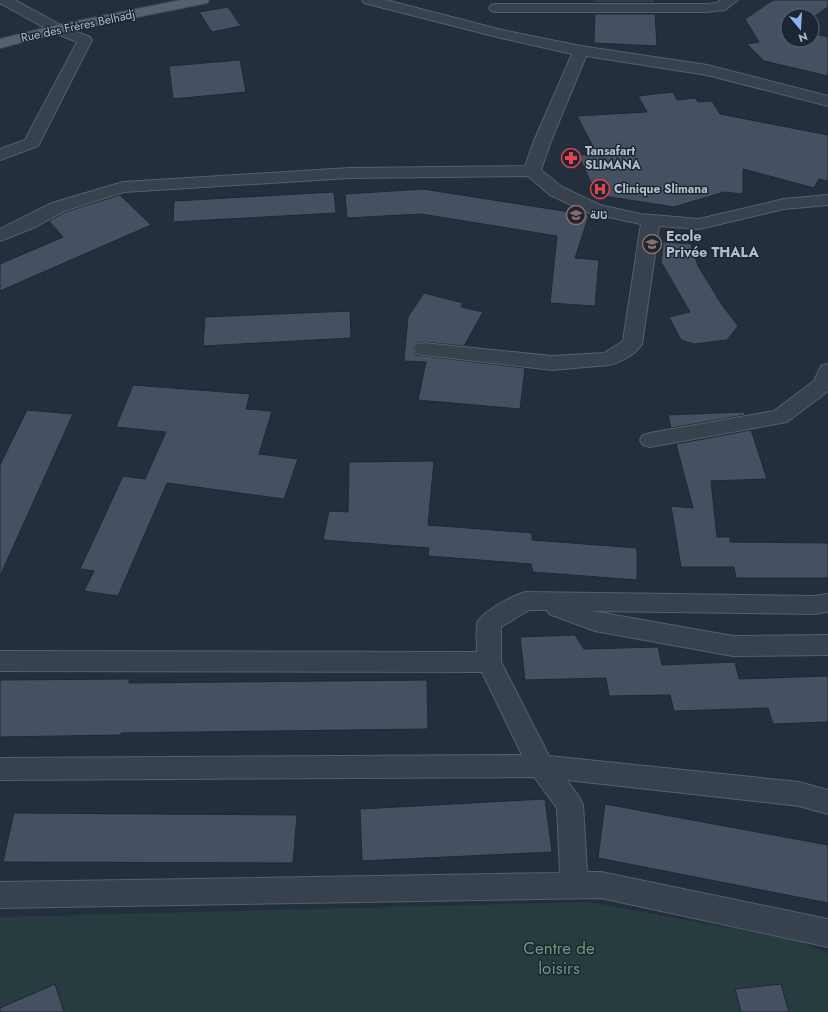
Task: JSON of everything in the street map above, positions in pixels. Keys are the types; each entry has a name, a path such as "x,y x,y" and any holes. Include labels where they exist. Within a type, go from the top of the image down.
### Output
{"main road":[{"name":"Rue des Frères Belhadj","path":"0,44 57,29 202,0"}],"street":[{"path":"0,155 32,143 85,40 57,29 5,0"},
{"path":"369,0 501,34 581,51 707,70 828,101"},
{"path":"451,22 518,0"},
{"path":"496,8 707,8 720,7 731,0"},
{"path":"532,171 541,143 566,89 581,51"},
{"path":"0,236 27,224 58,207 123,187 350,174 448,171 532,171 556,191 595,209 640,219 699,224 784,204 828,200"},
{"path":"424,349 552,363 609,359 632,344 651,220"},
{"path":"650,440 780,417 822,384 828,371"},
{"path":"574,885 570,805 540,766 489,662 489,623 525,601 814,605 828,603"},
{"path":"543,601 595,622 733,646 828,645"},
{"path":"0,661 489,662"},
{"path":"0,769 540,766 799,794 828,802"},
{"path":"0,895 601,885 828,933"}],"green space":[{"name":"Centre de loisirs","path":"590,902 795,940 828,953 828,1012 0,1012 0,917"}],"building":[{"path":"595,0 654,0 655,2 595,2"},
{"path":"773,0 828,0 828,7 820,12 820,8 780,8 780,48 820,48 820,35 828,37 828,76 764,61 747,44 759,42 745,19"},
{"path":"228,7 241,26 212,32 199,12"},
{"path":"595,14 655,14 657,46 594,43"},
{"path":"240,60 246,92 173,99 169,66"},
{"path":"673,92 677,100 695,98 698,102 712,101 720,114 828,135 828,181 819,179 814,188 743,169 743,194 724,192 674,207 597,195 578,155 597,154 577,116 647,112 638,96"},
{"path":"423,189 589,215 575,258 599,260 595,306 550,303 557,236 421,214 347,218 345,194"},
{"path":"334,192 336,213 173,222 174,201"},
{"path":"120,195 151,225 0,291 0,264 63,237 49,221 65,212"},
{"path":"663,242 691,244 698,266 722,305 738,326 727,340 694,344 681,340 669,317 690,312 661,262"},
{"path":"424,293 463,303 461,307 483,312 464,346 424,342 417,343 413,348 416,355 525,368 520,409 418,400 426,362 404,361 408,317"},
{"path":"350,311 351,338 203,346 205,317"},
{"path":"133,385 250,394 246,409 272,411 259,454 298,459 284,499 167,483 118,596 84,591 94,571 80,569 123,476 145,479 166,432 116,427"},
{"path":"27,410 73,414 0,576 0,465"},
{"path":"744,412 745,415 671,428 668,415"},
{"path":"751,430 767,479 711,481 717,537 730,537 730,542 828,543 828,578 736,578 734,567 681,567 671,506 693,508 676,444"},
{"path":"434,461 428,525 532,533 532,540 637,548 637,580 533,572 531,564 428,556 429,548 323,540 329,511 348,512 349,462"},
{"path":"575,635 584,649 658,647 662,665 735,662 739,679 828,676 828,722 773,724 768,708 674,711 670,695 609,696 606,678 525,680 520,637"},
{"path":"129,679 129,683 427,680 428,729 121,733 121,735 0,737 0,680"},
{"path":"545,799 552,852 362,861 360,809"},
{"path":"605,804 828,845 828,903 598,858"},
{"path":"14,813 297,815 293,863 3,862"},
{"path":"55,984 64,1012 0,1012 0,1008"},
{"path":"781,984 789,1012 741,1012 735,989"}],"place":[{"name":"Tansafart SLIMANA","path":"571,158"},
{"name":"Clinique Slimana","path":"600,189"},
{"name":"ثالة","path":"576,215"},
{"name":"Ecole Privée THALA","path":"652,244"}]}
